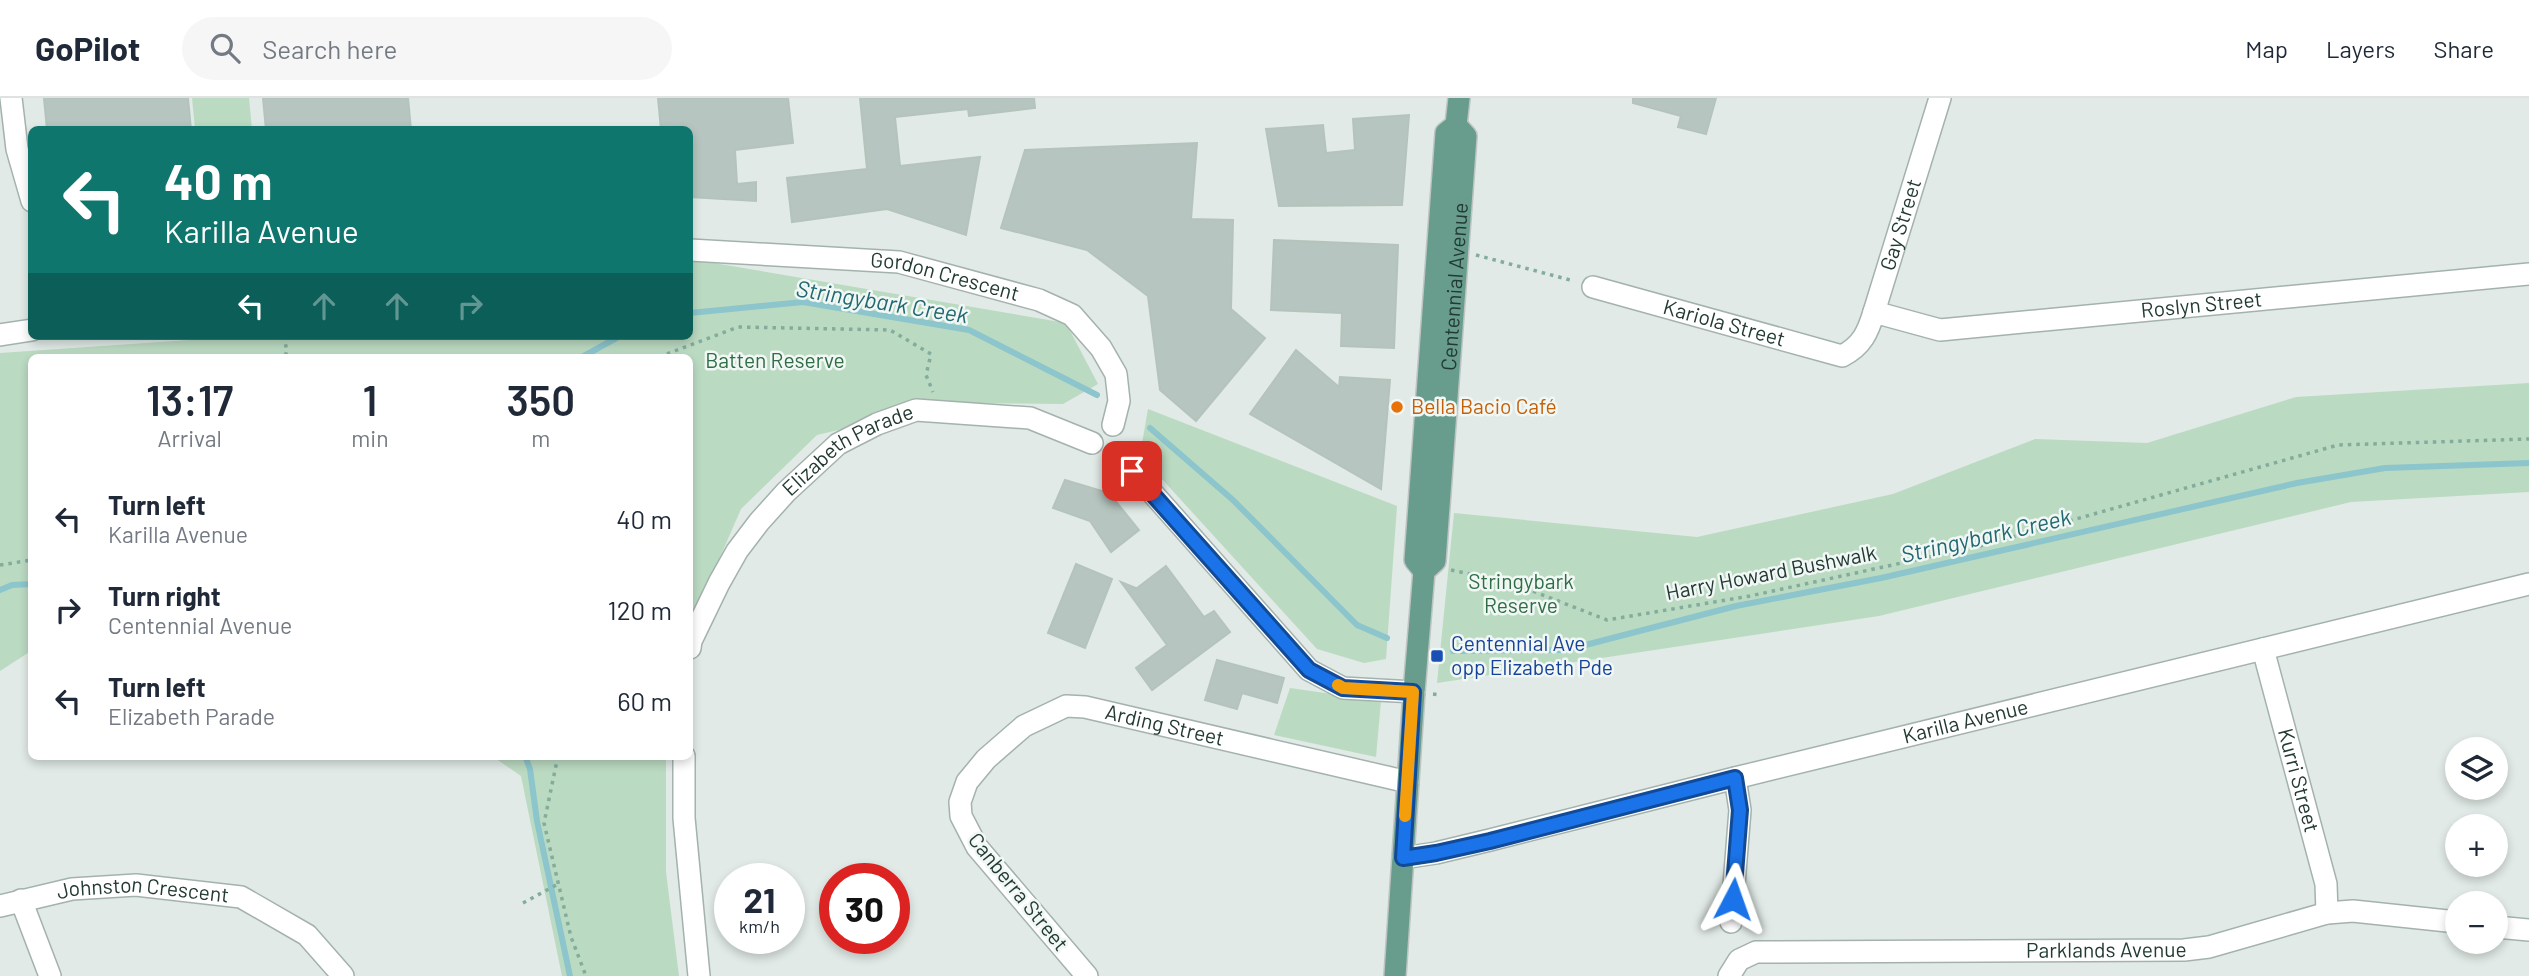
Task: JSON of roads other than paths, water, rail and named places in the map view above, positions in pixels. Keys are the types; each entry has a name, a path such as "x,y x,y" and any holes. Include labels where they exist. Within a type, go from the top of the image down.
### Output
{"main road":[{"name":"Centennial Avenue","path":"1429,566 1415,560 1446,133 1456,125 1460,98"},
{"name":"Centennial Avenue","path":"1395,976 1413,692 1429,566 1466,136 1456,125"}],"street":[{"path":"11,98 17,149 28,187"},
{"name":"Gay Street","path":"1856,349 1867,334 1940,98"},
{"name":"Gordon Crescent","path":"693,250 899,262 1039,300 1072,315 1101,348 1116,374 1119,401 1113,425"},
{"name":"Roslyn Street","path":"1874,312 1940,330 2529,274"},
{"name":"Kariola Street","path":"1593,287 1842,356 1856,349"},
{"path":"0,335 28,331"},
{"name":"Elizabeth Parade","path":"693,637 737,551 786,492 838,444 877,424 916,410 1030,418 1092,443"},
{"path":"1105,425 1113,425 1120,430 1124,438 1117,453 1110,456 1102,455 1092,443 1098,428 1105,425"},
{"path":"1117,453 1309,670 1343,688 1413,692"},
{"name":"Karilla Avenue","path":"1403,858 1490,841 1735,778 2529,584"},
{"name":"Kurri Street","path":"2263,649 2326,884 2327,913"},
{"name":"Arding Street","path":"960,802 967,782 986,760 1024,726 1066,706 1098,710 1408,782"},
{"path":"684,760 684,818 699,976"},
{"path":"1731,922 1740,810 1735,778"},
{"name":"Canberra Street","path":"960,802 961,816 977,847 1087,976"},
{"name":"Johnston Crescent","path":"0,906 72,889 136,885 241,897 307,934 343,976"},
{"path":"21,900 50,976"},
{"name":"Parklands Avenue","path":"1729,976 1739,960 1752,953 2184,950 2209,947 2327,913 2353,911 2445,921"},
{"path":"2508,928 2529,930"}],"waterway":[{"name":"Stringybark Creek","path":"693,313 803,302 969,330 1097,395"},
{"name":"Stringybark Creek","path":"587,354 613,340"},
{"name":"Stringybark Creek","path":"1150,428 1233,500 1357,625 1387,638"},
{"name":"Stringybark Creek","path":"1453,651 1566,650 1736,606 1881,578 2297,483 2385,468 2529,463"},
{"name":"Stringybark Creek","path":"0,590 12,585 28,584"},
{"path":"527,760 570,976"}],"place":[{"name":"Bella Bacio Café","path":"1397,407"},
{"name":"Centennial Ave opp Elizabeth Pde","path":"1437,656"}],"park label":[{"name":"Batten Reserve","path":"775,361"},
{"name":"Stringybark Reserve","path":"1521,594"}]}
